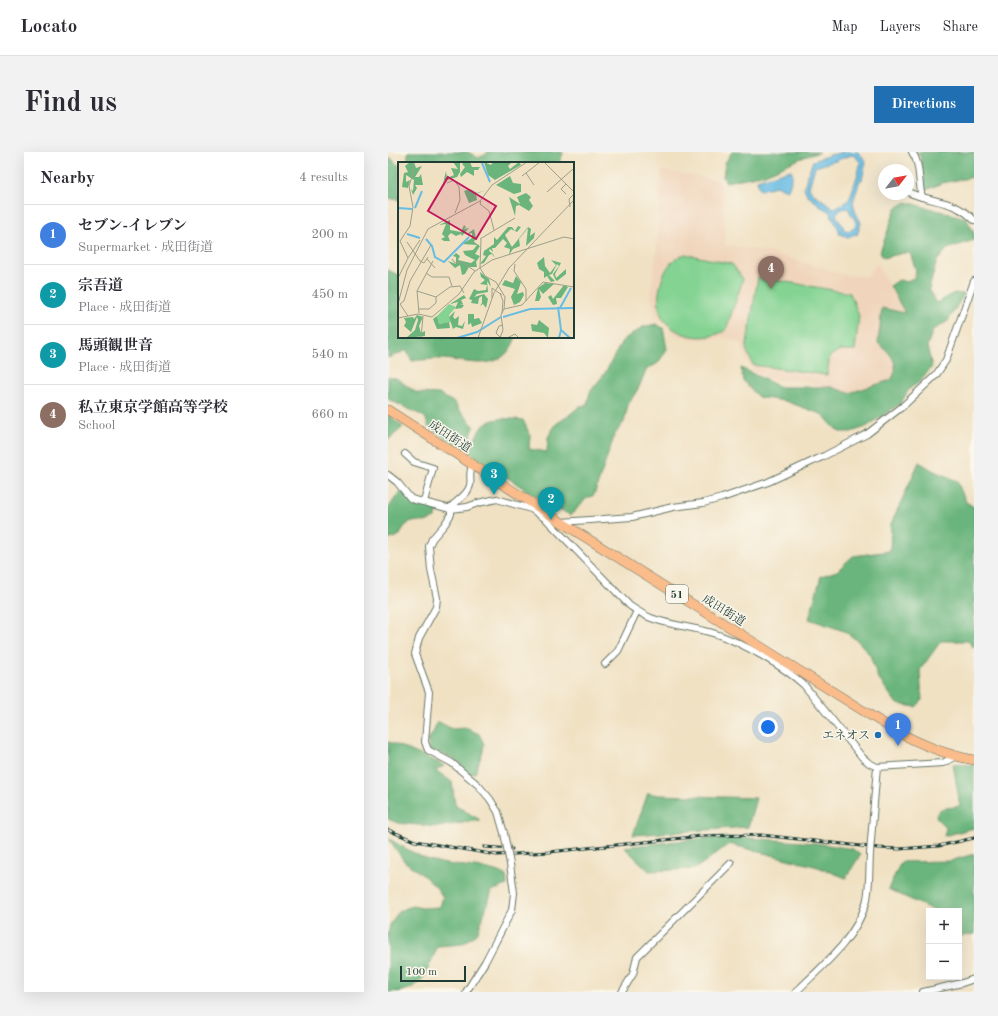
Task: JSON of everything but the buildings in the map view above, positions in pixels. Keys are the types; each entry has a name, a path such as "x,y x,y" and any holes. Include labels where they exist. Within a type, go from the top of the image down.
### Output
{"highway":[{"name":"成田街道","path":"388,410 472,464 549,518 561,522 894,730 919,743 954,757 974,760"}],"street":[{"path":"912,152 917,164 922,197"},
{"path":"914,194 960,208 974,220"},
{"path":"561,522 632,517 673,507 716,500 768,482 867,434 903,406 936,374 946,360 974,280"},
{"path":"405,454 414,462 433,468 424,502"},
{"path":"466,992 485,962 512,910 514,894 510,864 498,812 490,799 478,785 452,764 428,750 425,742 429,692 415,654 419,638 436,607 437,598 431,570 429,546 432,539 445,524 454,502 466,494 470,487 469,470 472,464"},
{"path":"388,475 397,482 411,499 450,509 467,507 478,503 497,500 531,509 549,518 630,606 637,611 650,618 716,634 737,643 790,674 804,685 862,757 869,763 877,766 943,763 954,757"},
{"path":"605,664 618,651 637,611"},
{"path":"796,992 847,940 860,920 866,902 877,766"},
{"path":"622,992 633,974 637,957 731,863"},
{"path":"923,992 974,979"}],"shaded area":[{"path":"662,170 720,181 724,215 725,245 769,252 845,275 867,276 877,264 905,312 882,308 878,343 892,358 896,368 891,380 872,386 840,402 816,385 805,380 771,380 755,372 746,360 741,343 725,337 694,340 676,335 656,316 651,291 657,247"}],"green space":[{"path":"408,152 468,152 478,158 487,154 487,152 563,152 561,160 558,162 408,162"},
{"path":"732,152 820,152 804,157 765,174 726,182 723,177 725,163"},
{"path":"917,152 974,152 974,177 942,183 926,190 920,155"},
{"path":"391,158 398,165 398,200 388,198 388,160"},
{"path":"906,202 966,218 974,233 974,240 947,249 937,261 929,289 937,303 954,293 964,294 948,321 933,330 927,346 932,367 918,383 909,389 901,403 866,427 851,432 839,432 821,414 785,401 758,397 743,381 741,368 780,387 831,387 849,393 891,380 895,372 895,363 884,348 878,343 882,308 905,313 890,286 899,280 907,282 915,277 916,270 910,253 903,253 883,258 880,252 896,208"},
{"path":"685,254 732,264 743,279 726,330 718,334 702,337 685,334 670,326 661,314 659,306 659,290 664,274 673,261"},
{"path":"388,270 398,275 398,338 515,338 510,348 503,356 495,361 486,363 440,359 412,361 407,350 388,358"},
{"path":"758,277 850,293 859,316 855,350 840,350 830,356 827,375 753,365 746,349"},
{"path":"656,324 663,328 667,349 658,363 646,370 639,387 628,405 624,422 615,434 594,495 587,498 571,515 552,507 470,453 482,427 494,420 502,419 523,420 530,435 529,449 547,452 548,437 556,424 580,406 587,405 590,392 605,373 623,340 643,327"},
{"path":"388,377 396,378 417,393 439,394 455,403 458,409 474,426 466,451 429,428 425,417 388,399"},
{"path":"388,414 403,427 388,440"},
{"path":"919,462 934,471 957,481 966,502 974,507 974,648 968,641 941,641 920,670 922,701 916,707 897,704 878,678 870,655 858,641 844,631 809,619 821,576 837,571 853,556 890,551 891,524"},
{"path":"400,491 437,510 435,518 425,522 411,521 404,527 400,535 388,540 388,509"},
{"path":"437,721 452,729 466,728 479,734 484,744 475,773 467,774 461,764 451,757 430,750 427,740 434,731"},
{"path":"388,742 444,766 435,770 452,782 455,805 480,820 438,827 398,823 388,819"},
{"path":"953,764 974,765 974,828 944,836 946,828 937,819 936,815 941,809 960,806"},
{"path":"648,793 659,795 756,798 748,827 633,835"},
{"path":"715,837 815,843 853,849 860,855 846,878 818,867 729,844 695,869 649,871 624,847"},
{"path":"389,839 416,854 433,861 451,865 488,869 506,875 507,885 492,891 477,934 463,944 438,946 422,980 409,989 388,992 388,935 390,925 399,911 412,906 422,908 440,907 443,897 436,887 404,861"},
{"path":"974,854 974,934 962,936 962,908 929,908 888,889 901,862 950,861"}],"water":[{"path":"845,152 858,152 866,161 862,180 860,180 853,202 855,211 861,223 857,235 855,234 848,237 839,234 840,232 829,211 819,206 820,205 808,196 804,188 806,175 808,174 813,161","holes":["852,155 855,156 861,163 849,200 833,208 812,193 809,187 815,167 834,161 835,162","845,208 849,209 856,222 855,228 849,231 844,230 836,215 837,212"]},
{"path":"791,170 793,175 788,190 776,186 760,190 757,180"}],"railway":[{"path":"388,830 415,841 497,855 549,852 702,836 761,835 899,849 939,846 974,838"},
{"path":"484,847 512,849"}],"place":[{"name":"私立東京学館高等学校","path":"771,289"},
{"name":"馬頭観世音","path":"494,495"},
{"name":"宗吾道","path":"551,520"},
{"name":"エネオス","path":"878,735"},
{"name":"セブン-イレブン","path":"898,746"}]}
